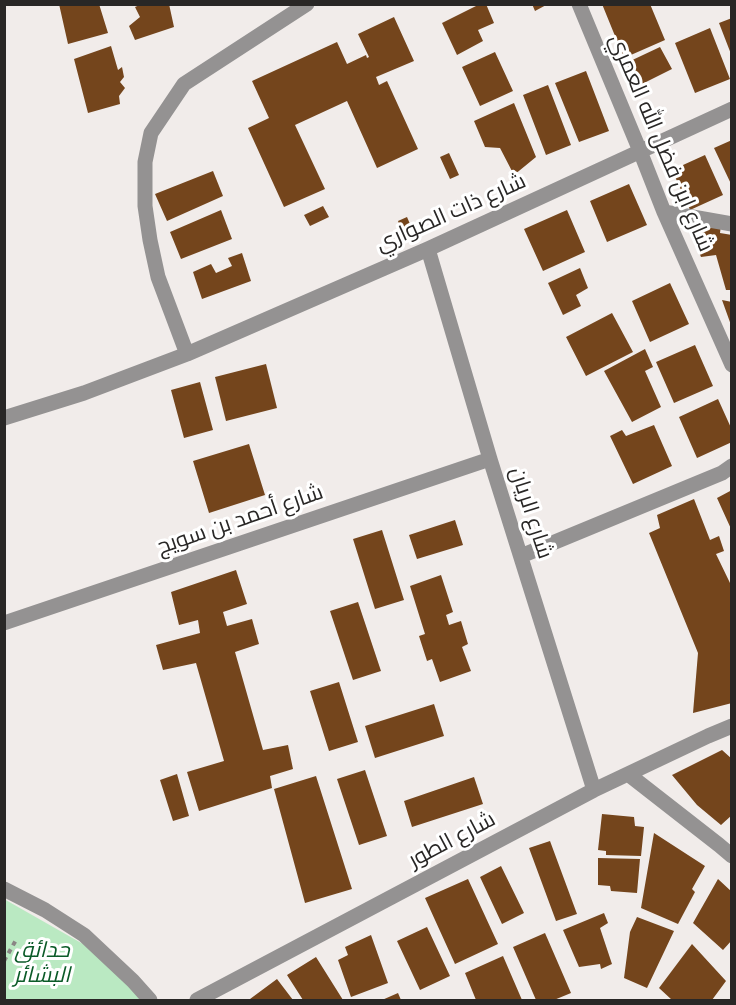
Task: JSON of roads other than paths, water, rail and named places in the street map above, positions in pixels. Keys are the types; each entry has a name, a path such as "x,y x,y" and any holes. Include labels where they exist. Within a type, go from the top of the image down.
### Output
{"street":[{"path":"187,354 158,277 150,240 145,206 145,162 151,133 184,84 307,4"},
{"name":"شارع ابن فضل الله العمري","path":"579,4 664,212 732,365"},
{"name":"شارع ذات الصواري","path":"4,418 84,393 187,354 428,249 732,109"},
{"path":"664,212 732,224"},
{"name":"شارع الريان","path":"428,249 489,459 594,790"},
{"name":"شارع أحمد بن سويج","path":"4,623 489,459"},
{"path":"521,556 723,473 732,466"},
{"name":"شارع الطور","path":"197,1000 594,790 732,726"},
{"path":"628,774 732,856"},
{"path":"4,889 45,910 84,935 150,1000"}],"park label":[{"name":"حدائق البشائر","path":"42,964"}]}
